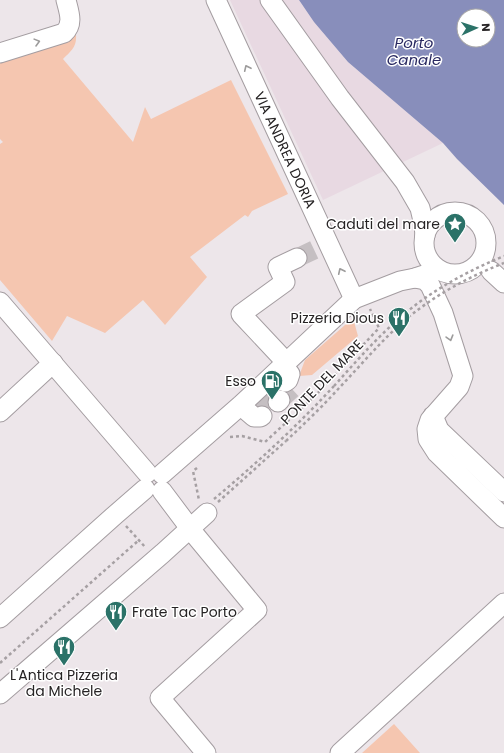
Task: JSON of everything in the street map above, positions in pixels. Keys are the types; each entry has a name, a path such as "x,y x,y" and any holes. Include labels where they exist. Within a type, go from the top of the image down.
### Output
{"street":[{"path":"0,53 64,33 69,29 70,23 66,0"},
{"name":"VIA ANDREA DORIA","path":"216,0 322,246 354,299"},
{"path":"270,0 340,98 405,182 420,208 424,225 424,240 428,259 439,270 452,274 465,273 476,266 481,260 485,251 486,241 483,231 478,223 466,214 451,212 437,207 405,182"},
{"path":"409,279 420,256 428,227 434,220 451,212"},
{"path":"282,384 241,314 285,282 278,267 297,258"},
{"path":"0,618 115,514 154,482 251,410 282,384 354,299 439,270"},
{"path":"409,279 426,280 430,285 443,313 463,376 459,387 429,425 429,451 435,462 504,528"},
{"path":"0,302 154,482 256,610 160,698 206,753"},
{"path":"0,412 53,363"},
{"path":"429,425 439,430 504,492"},
{"path":"429,425 442,442 504,501"},
{"path":"429,425 432,439 504,509"},
{"path":"429,425 430,444 437,453 504,518"},
{"path":"0,694 190,529 208,509"},
{"path":"340,753 504,603"}],"path":[{"name":"PONTE DEL MARE","path":"208,509 334,386 391,325 425,298 451,282 504,256"},
{"name":"PONTE DEL MARE","path":"208,509 286,441 326,403 373,351 405,320 451,288 500,272"},
{"path":"0,663 139,540 124,524"}],"shaded area":[{"path":"230,0 299,0 314,22 348,62 443,143 323,200"},
{"path":"76,35 76,43 63,59 133,142 145,107 151,119 231,80 288,194 252,211 248,217 245,215 190,257 207,277 165,325 143,300 105,333 67,316 52,341 0,280 0,144 3,142 0,139 0,63 25,49"},
{"path":"353,318 358,336 312,375 299,376 305,360"},
{"path":"394,724 420,753 362,753"}],"water":[{"name":"Porto Canale","path":"299,0 504,0 504,205 457,159 443,143 348,62 314,22"}],"tunnel":[{"path":"297,258 316,249"},
{"path":"481,260 491,271"},
{"path":"280,400 292,389"},
{"path":"255,408 272,394"}],"place":[{"name":"Caduti del mare","path":"455,244"},
{"name":"Pizzeria Dious","path":"399,338"},
{"name":"Esso","path":"272,400"},
{"name":"Frate Tac Porto","path":"116,632"},
{"name":"L'Antica Pizzeria da Michele","path":"64,666"}]}
